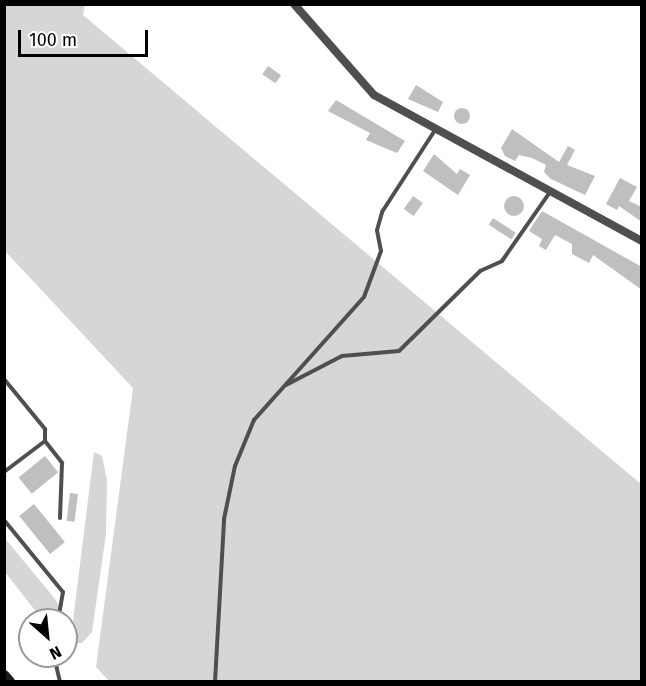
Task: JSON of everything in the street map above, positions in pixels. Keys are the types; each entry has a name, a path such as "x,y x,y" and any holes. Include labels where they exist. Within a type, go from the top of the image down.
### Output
{"main road":[{"path":"4,676 9,681"}],"street":[{"path":"294,4 360,85 435,130 642,241"}],"lane":[{"path":"215,681 224,519 235,466 254,420 364,297 381,251 377,230 382,212 435,130"},
{"path":"283,387 342,356 399,351 480,271 502,261 550,192"},
{"path":"4,379 45,429 45,441 62,464 60,518"},
{"path":"4,472 45,441"},
{"path":"4,519 63,592 60,608"}],"shaded area":[{"path":"5,5 85,5 83,15 641,484 641,681 109,681 96,667 133,388 5,251"},
{"path":"94,452 102,456 107,480 106,534 92,632 82,643 78,643 78,608 75,608"},
{"path":"4,537 60,608 33,608 5,572"}],"building":[{"path":"268,66 281,75 275,83 262,74"},
{"path":"416,85 443,102 438,112 408,99"},
{"path":"336,100 405,141 397,153 366,140 370,133 328,111"},
{"path":"459,108 465,108 470,116 468,122 459,124 454,119 454,113"},
{"path":"512,129 559,162 568,146 575,150 567,165 595,176 585,195 551,179 544,172 546,165 532,158 519,155 515,161 505,156 501,148"},
{"path":"434,154 457,174 460,169 470,175 458,195 423,171"},
{"path":"620,178 637,187 629,201 642,207 642,222 619,206 617,210 606,204"},
{"path":"413,196 423,203 414,216 404,209"},
{"path":"514,196 521,199 524,206 521,213 514,216 507,213 504,206 507,199"},
{"path":"542,211 642,267 642,290 593,255 589,263 572,254 572,244 555,235 546,250 539,246 542,239 529,231"},
{"path":"493,218 516,233 511,239 489,225"},
{"path":"45,456 58,472 32,494 19,477"},
{"path":"70,493 78,494 75,522 67,521"},
{"path":"34,504 65,542 50,554 19,516"}]}
